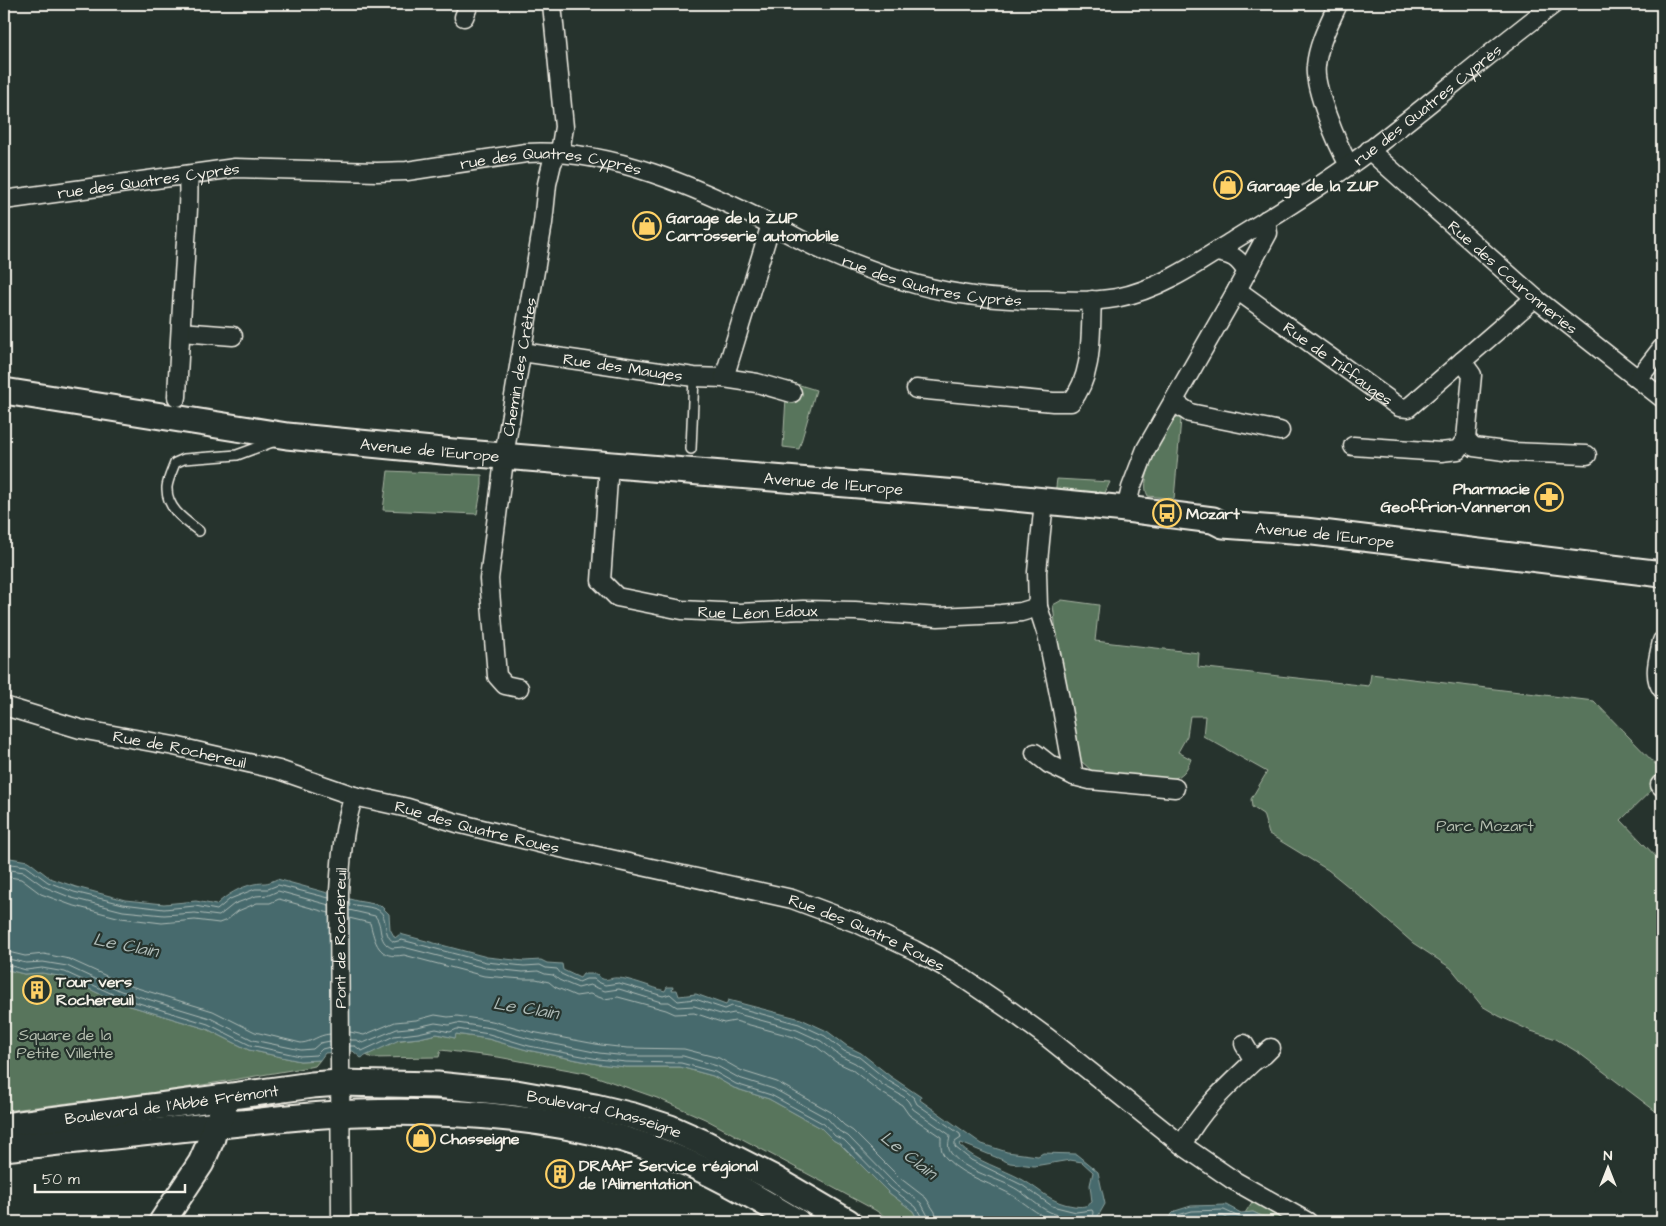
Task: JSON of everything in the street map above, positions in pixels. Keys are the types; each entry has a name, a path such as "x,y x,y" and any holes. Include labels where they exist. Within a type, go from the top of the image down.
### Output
{"main road":[{"name":"Avenue de l'Europe","path":"4,391 286,436 505,457 1126,509 1213,520 1223,525 1314,532 1662,574"},
{"name":"Boulevard de l'Abbé Frémont","path":"4,1126 312,1085 340,1083"},
{"name":"Boulevard Chasseigne","path":"340,1083 437,1085 507,1092 555,1099 632,1116 670,1128 704,1143 773,1178 848,1222"},
{"path":"162,1222 201,1163 212,1138 215,1125 236,1096"},
{"path":"204,1100 215,1125"},
{"name":"Boulevard Chasseigne","path":"340,1114 453,1113 518,1120 589,1131 624,1139 663,1152 697,1168 788,1220"},
{"name":"Boulevard de l'Abbé Frémont","path":"4,1148 215,1125 340,1114"}],"street":[{"name":"Chemin des Crêtes","path":"519,688 505,685 497,676 489,579 505,457 543,223 547,184 552,163 561,146 564,116 552,4"},
{"path":"1338,4 1319,46 1315,68 1319,92 1339,145 1349,165"},
{"name":"rue des Quatres Cyprès","path":"4,200 235,168 377,172 407,171 542,152 586,157 665,178 706,194 828,253 913,283 960,294 1012,300 1092,300 1117,298 1146,289 1175,276 1216,252 1349,165 1554,4"},
{"name":"Rue des Couronneries","path":"1369,150 1536,298 1662,398"},
{"path":"177,397 190,186 188,175"},
{"path":"1126,509 1131,488 1146,450 1268,233 1266,220"},
{"path":"724,378 771,224"},
{"path":"1216,252 1229,254 1241,262 1247,272"},
{"name":"Rue de Tiffauges","path":"1237,290 1399,407 1408,408 1536,298"},
{"path":"916,389 1053,402 1071,402 1076,396 1088,368 1092,300"},
{"path":"181,332 233,336"},
{"path":"1638,379 1662,348"},
{"name":"Rue des Mauges","path":"522,352 694,377 724,378 756,383 792,393"},
{"path":"1353,446 1442,452 1458,450 1466,439 1472,375 1462,361"},
{"path":"1174,402 1190,413 1280,431"},
{"path":"1466,439 1474,447 1512,452 1587,455"},
{"name":"Rue Léon Edoux","path":"609,465 601,581 617,597 682,610 740,613 803,610 855,611 938,617 1001,614 1021,612 1038,607"},
{"path":"1044,501 1037,572 1038,607 1051,653 1074,776"},
{"path":"1662,642 1657,676 1658,683 1662,689"},
{"name":"Rue de Rochereuil","path":"4,706 80,729 174,746 279,770 354,796"},
{"path":"1035,753 1049,764 1074,776 1090,780 1174,788"},
{"name":"Pont de Rochereuil","path":"341,1222 339,892 342,845 354,796"},
{"name":"Rue des Quatre Roues","path":"354,796 408,808 456,823 547,845 792,898 859,924 914,950 957,974 1048,1038 1182,1145 1233,1180 1308,1222"},
{"path":"1244,1044 1254,1061"},
{"path":"1182,1145 1191,1128 1223,1092 1254,1061 1271,1048"}],"lane":[{"path":"691,449 694,377"},
{"path":"199,531 181,518 169,502 167,486 175,463 184,459 237,455 286,436"}],"green space":[{"path":"787,381 816,390 799,449 783,447"},
{"path":"1175,417 1181,419 1174,499 1148,496 1146,478 1149,468"},
{"path":"388,471 482,475 477,514 383,510"},
{"path":"1057,479 1110,482 1103,497 1055,494"},
{"name":"Parc Mozart","path":"1062,600 1099,605 1095,641 1199,653 1198,667 1369,686 1371,674 1594,701 1662,771 1662,780 1621,820 1662,863 1662,1116 1579,1053 1556,1039 1531,1031 1482,1006 1451,968 1413,943 1328,870 1269,834 1263,814 1252,807 1251,799 1267,772 1203,736 1205,716 1190,716 1187,736 1178,752 1191,759 1186,769 1179,776 1172,779 1098,774 1092,771 1081,761 1076,748 1061,675 1053,605"},
{"name":"Square de la Petite Villette","path":"4,969 24,974 42,973 64,977 117,1002 207,1029 249,1050 300,1061 320,1060 315,1066 173,1090 4,1111"},
{"path":"437,1034 455,1038 455,1034 488,1039 527,1050 597,1064 626,1067 680,1067 713,1076 734,1088 769,1099 821,1128 840,1144 888,1192 913,1211 919,1222 893,1222 875,1210 705,1119 657,1098 586,1073 498,1057 441,1050 439,1057 372,1058 366,1055 394,1041"},
{"path":"1254,1199 1294,1222 1275,1222 1253,1212 1245,1213"}],"water":[{"name":"Le Clain","path":"4,857 28,861 50,878 76,887 125,900 164,904 196,901 216,905 238,889 277,879 357,901 380,905 389,914 390,929 395,938 400,934 487,957 524,961 541,960 547,963 562,964 563,970 580,978 583,974 597,974 602,979 622,978 665,991 667,987 673,987 672,990 677,990 679,996 696,994 726,1005 728,1000 801,1019 827,1031 847,1046 861,1053 921,1097 920,1100 982,1144 1007,1152 1038,1156 1043,1153 1076,1154 1098,1172 1105,1204 1097,1218 1108,1222 919,1222 913,1211 888,1192 840,1144 821,1128 769,1099 734,1088 713,1076 680,1067 626,1067 598,1064 527,1050 488,1039 456,1034 455,1038 437,1034 399,1040 361,1058 353,1051 325,1053 320,1060 300,1061 249,1050 207,1029 117,1002 64,977 42,973 24,974 4,969","holes":["961,1143 1010,1163 1034,1166 1070,1160 1082,1162 1093,1172 1090,1185 1092,1202 1081,1206 1059,1202 1023,1180 973,1156 959,1145"]},
{"path":"1226,1205 1241,1213 1253,1212 1275,1222 1164,1222 1175,1211 1191,1206"}],"place":[{"name":"Garage de la ZUP","path":"1228,185"},
{"name":"Garage de la ZUP Carrosserie automobile","path":"647,226"},
{"name":"Pharmacie Geoffrion-Vanneron","path":"1549,497"},
{"name":"Mozart","path":"1167,513"},
{"name":"Tour vers Rochereuil","path":"37,990"},
{"name":"Chasseigne","path":"421,1138"},
{"name":"DRAAF Service régional de l'Alimentation","path":"560,1174"}]}
